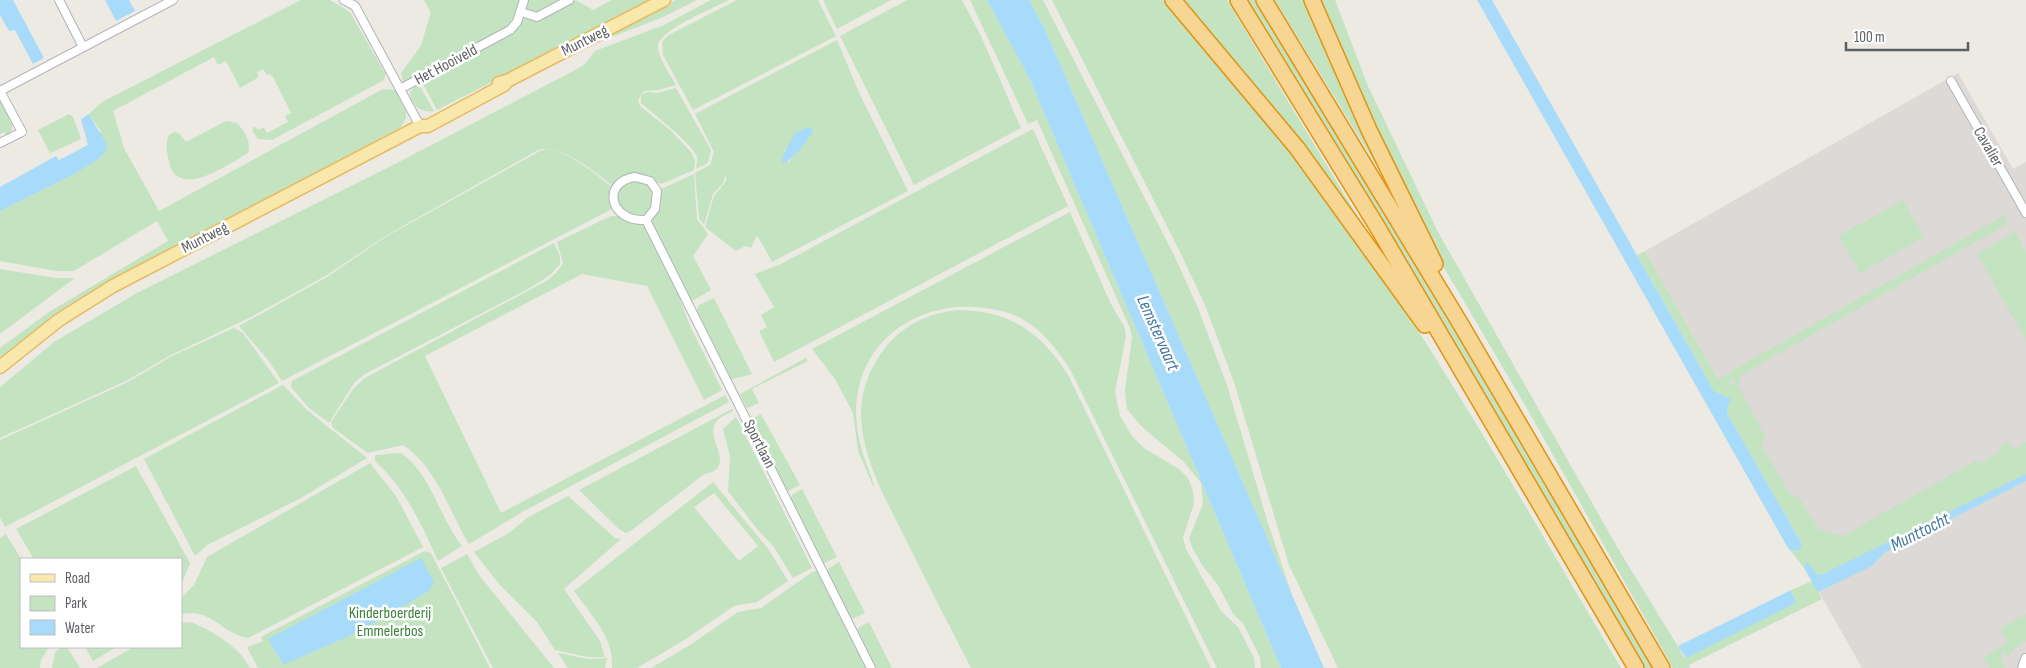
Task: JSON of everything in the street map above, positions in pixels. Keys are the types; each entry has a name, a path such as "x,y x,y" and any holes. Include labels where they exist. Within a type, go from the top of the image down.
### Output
{"highway":[{"path":"1173,0 1279,124 1327,187 1486,409"},
{"path":"1238,0 1486,409 1636,668"},
{"path":"1264,0 1460,323 1662,668"},
{"path":"1312,0 1361,113 1425,242 1460,323"}],"main road":[{"name":"Muntweg","path":"0,367 59,320 113,286 420,126 428,126 504,85 507,81 664,0"}],"street":[{"path":"59,0 83,47"},
{"path":"0,144 22,132 0,91 173,0"},
{"path":"344,0 355,6 400,89"},
{"name":"Het Hooiveld","path":"420,126 400,89 507,33 516,25 524,0"},
{"path":"521,12 537,16 569,0"},
{"name":"Cavalier","path":"1951,81 2026,213"},
{"path":"628,178 644,178 656,188 656,204 653,213 646,220 622,214 615,208 615,192 621,182 628,178"},
{"name":"Sportlaan","path":"646,220 872,668"}],"shaded area":[{"path":"1958,73 2013,169 2026,162 2026,668 1862,668 1815,585 1831,577 1645,251"}],"green space":[{"path":"301,0 330,0 350,12 384,72 386,72 384,80 272,140 258,139 252,130 254,126 259,130 264,127 267,133 288,122 285,116 291,113 273,77 270,74 267,75 263,69 257,72 259,77 240,88 226,61 218,65 214,57 113,111 124,148 159,211 383,89 395,90 406,111 406,118 401,127 215,226 0,360 0,348 49,312 168,241 157,221 74,271 56,271 0,261 0,211 71,176 101,131 89,114 102,102"},
{"path":"424,0 520,0 515,20 510,26 403,82 401,73 421,46 430,15"},
{"path":"528,0 562,0 536,14 525,10"},
{"path":"576,0 593,10 612,0 653,0 437,110 423,84 424,80 512,34 524,18 539,20"},
{"path":"676,0 697,0 661,18 588,46"},
{"path":"711,0 729,0 667,33 658,46 662,61 676,85 658,90 644,91 638,100 640,106 670,130 691,152 695,161 694,170 661,184 638,175 615,188 568,155 547,149 538,150 387,235 327,275 251,317 171,355 126,381 0,438 0,387 54,342 137,293 397,163 579,68 586,63 595,51 664,25"},
{"path":"737,0 818,0 836,36 693,110 663,55 662,42 667,36"},
{"path":"823,0 891,0 837,29"},
{"path":"907,0 962,0 981,36 1021,128 914,185 840,36"},
{"path":"970,0 987,0 1030,80 1281,668 1261,668 1260,657 1243,623 1233,614 1218,585 1202,565 1192,547 1189,538 1203,504 1201,483 1184,462 1142,427 1127,409 1125,391 1132,337 1130,328 1037,120 1028,124"},
{"path":"1029,0 1043,0 1173,253 1198,308 1227,385 1267,520 1292,595 1043,25"},
{"path":"1052,0 1163,0 1220,66 1330,203 1413,322 1474,420 1621,668 1338,668 1289,565 1234,382 1205,305"},
{"path":"1174,0 1227,0 1393,275"},
{"path":"1245,0 1257,0 1433,289 1656,668 1644,668 1498,419"},
{"path":"1275,0 1308,0 1406,214"},
{"path":"1316,0 1335,0 1368,86 1438,232 1620,552 1685,658 1795,600 1791,590 1812,581 1822,599 1689,665 1690,668 1673,668 1525,405 1411,208"},
{"path":"837,40 861,97 908,191 772,262 757,235 751,248 745,246 736,251 705,227 714,196 726,181 726,174 723,183 713,194 704,225 699,218 695,173 710,165 714,152 695,114","holes":["809,137 788,163 784,151 793,141"]},
{"path":"417,84 434,111 421,110 412,101 410,92"},
{"path":"676,88 711,150 708,163 696,169 697,157 689,145 641,103 641,96 646,92 658,93"},
{"path":"0,101 10,114 12,124 7,137 4,132 0,134"},
{"path":"69,114 73,117 81,139 50,153 38,130"},
{"path":"226,121 237,123 247,137 248,153 229,165 205,176 182,179 174,173 167,152 169,135 174,132 179,133 186,142"},
{"path":"1033,129 1068,206 774,362 759,331 767,327 761,315 774,307 755,274 781,264"},
{"path":"548,149 574,160 592,171 614,189 612,209 282,381 269,361 239,326 327,277 387,236 540,151"},
{"path":"694,174 697,219 708,234 693,256 711,290 694,300 689,299 652,223 661,189"},
{"path":"636,179 649,185 655,198 649,211 636,217 623,211 617,198 623,185"},
{"path":"1903,200 1924,237 1860,273 1839,236"},
{"path":"1070,212 1111,304 1125,328 1126,336 1115,392 1120,416 1132,436 1144,448 1179,469 1188,478 1193,491 1194,503 1183,538 1186,549 1221,611 1238,627 1254,658 1255,668 1217,668 1072,373 1063,358 1034,327 1007,312 964,307 924,314 890,334 866,366 859,386 856,404 858,433 874,488 858,451 853,413 835,379 812,349"},
{"path":"2005,215 2008,220 2007,224 1741,375 1738,385 1734,384 1735,380 1730,379 1729,383 1738,386 1765,436 1762,446 1790,495 1800,498 1818,529 1843,536 1977,460 1980,463 2001,451 1999,447 2009,442 2014,449 2026,442 2026,474 1819,576 1809,565 1805,565 1804,568 1791,551 1802,544 1728,415 1727,408 1731,399 1714,391 1637,255 1645,251 1718,379"},
{"path":"611,216 637,220 644,224 651,232 664,257 691,328 722,390 704,400 647,286 582,274 425,356 501,513 725,395 729,402 524,511 469,544 441,490 414,454 403,445 368,453 333,428 331,422 354,388 365,378 548,280 558,271 563,263 557,242"},
{"path":"2015,232 2026,252 2026,340 1977,254"},
{"path":"554,243 560,256 560,264 550,275 530,288 365,374 354,383 329,423 309,408 291,387 292,381"},
{"path":"0,269 55,278 75,278 0,334"},
{"path":"714,298 752,374 730,380 696,313 699,305"},
{"path":"957,310 976,311 1008,319 1022,326 1035,336 1058,360 1068,375 1211,668 971,668 885,499 866,449 861,414 863,396 871,371 880,355 892,340 908,327 927,317"},
{"path":"234,328 243,333 279,383 5,527 0,517 0,440 128,382 172,356"},
{"path":"806,358 808,361 752,389 759,403 747,408 740,394"},
{"path":"283,385 307,410 367,458 301,498 207,545 195,556 144,459"},
{"path":"732,409 733,411 716,422 713,428 719,454 719,466 714,471 703,475 632,530 626,533 620,530 579,490"},
{"path":"761,414 800,485 788,491 785,490 748,421"},
{"path":"736,417 812,568 793,578 774,547 757,529 728,491 730,456 723,429"},
{"path":"401,453 412,462 428,484 454,535 462,546 438,561 404,495 375,461 375,455"},
{"path":"370,463 396,496 423,547 248,638 239,636 201,615 182,614 182,597 194,585 207,557"},
{"path":"136,466 190,563 182,583 182,558 33,558 16,529"},
{"path":"713,482 769,550 788,581 757,602 734,606 686,639 637,668 612,668 612,657 605,636 574,591","holes":["714,493 758,546 739,561 694,507"]},
{"path":"802,489 837,557 822,564 790,500 792,495"},
{"path":"568,496 615,538 621,539 564,589 600,641 605,657 587,657 555,650 537,622 499,584 474,552 509,533 527,518"},
{"path":"6,534 20,558 20,648 48,648 41,660 40,668 0,668 0,538"},
{"name":"Kinderboerderij Emmelerbos","path":"425,551 431,553 490,668 258,668 247,647 263,641 261,637"},
{"path":"467,554 479,575 554,668 493,668 441,568"},
{"path":"839,562 865,613 850,620 825,571"},
{"path":"819,570 869,668 651,668 690,645 738,612 761,608 812,572"},
{"path":"2026,614 2026,641 2014,648 2008,657 2005,652 2000,655 2005,668 1990,668 1983,657 2008,643 2000,628"},
{"path":"191,622 225,640 239,653 250,668 97,668 132,648 182,648 182,623"},
{"path":"869,622 892,668 876,668 856,633 858,628"},
{"path":"59,648 68,648 80,668 52,668 55,653"},
{"path":"86,648 115,648 93,661"},
{"path":"558,653 588,659 607,658 605,668 568,668"}],"water":[{"path":"0,0 13,0 44,58 33,64 15,30 9,31 0,15"},
{"path":"105,0 129,0 135,11 116,21"},
{"name":"Lemstervaart","path":"987,0 1029,0 1043,25 1324,668 1281,668 1030,80"},
{"path":"1477,0 1492,0 1714,391 1731,399 1727,408 1728,415 1802,544 1799,551 1791,551 1788,548"},
{"path":"89,114 107,145 105,152 98,159 71,176 0,211 0,187 56,156 59,160 88,145 81,119"},
{"path":"808,127 814,130 808,139 795,155 782,163 785,151 795,133"},
{"name":"Munttocht","path":"2026,474 2026,481 1884,553 1872,566 1818,592 1804,568 1806,561 1817,574 1821,575"},
{"path":"421,558 434,582 429,591 358,632 283,664 268,639"},
{"path":"1791,590 1796,603 1686,658 1678,646"}]}
